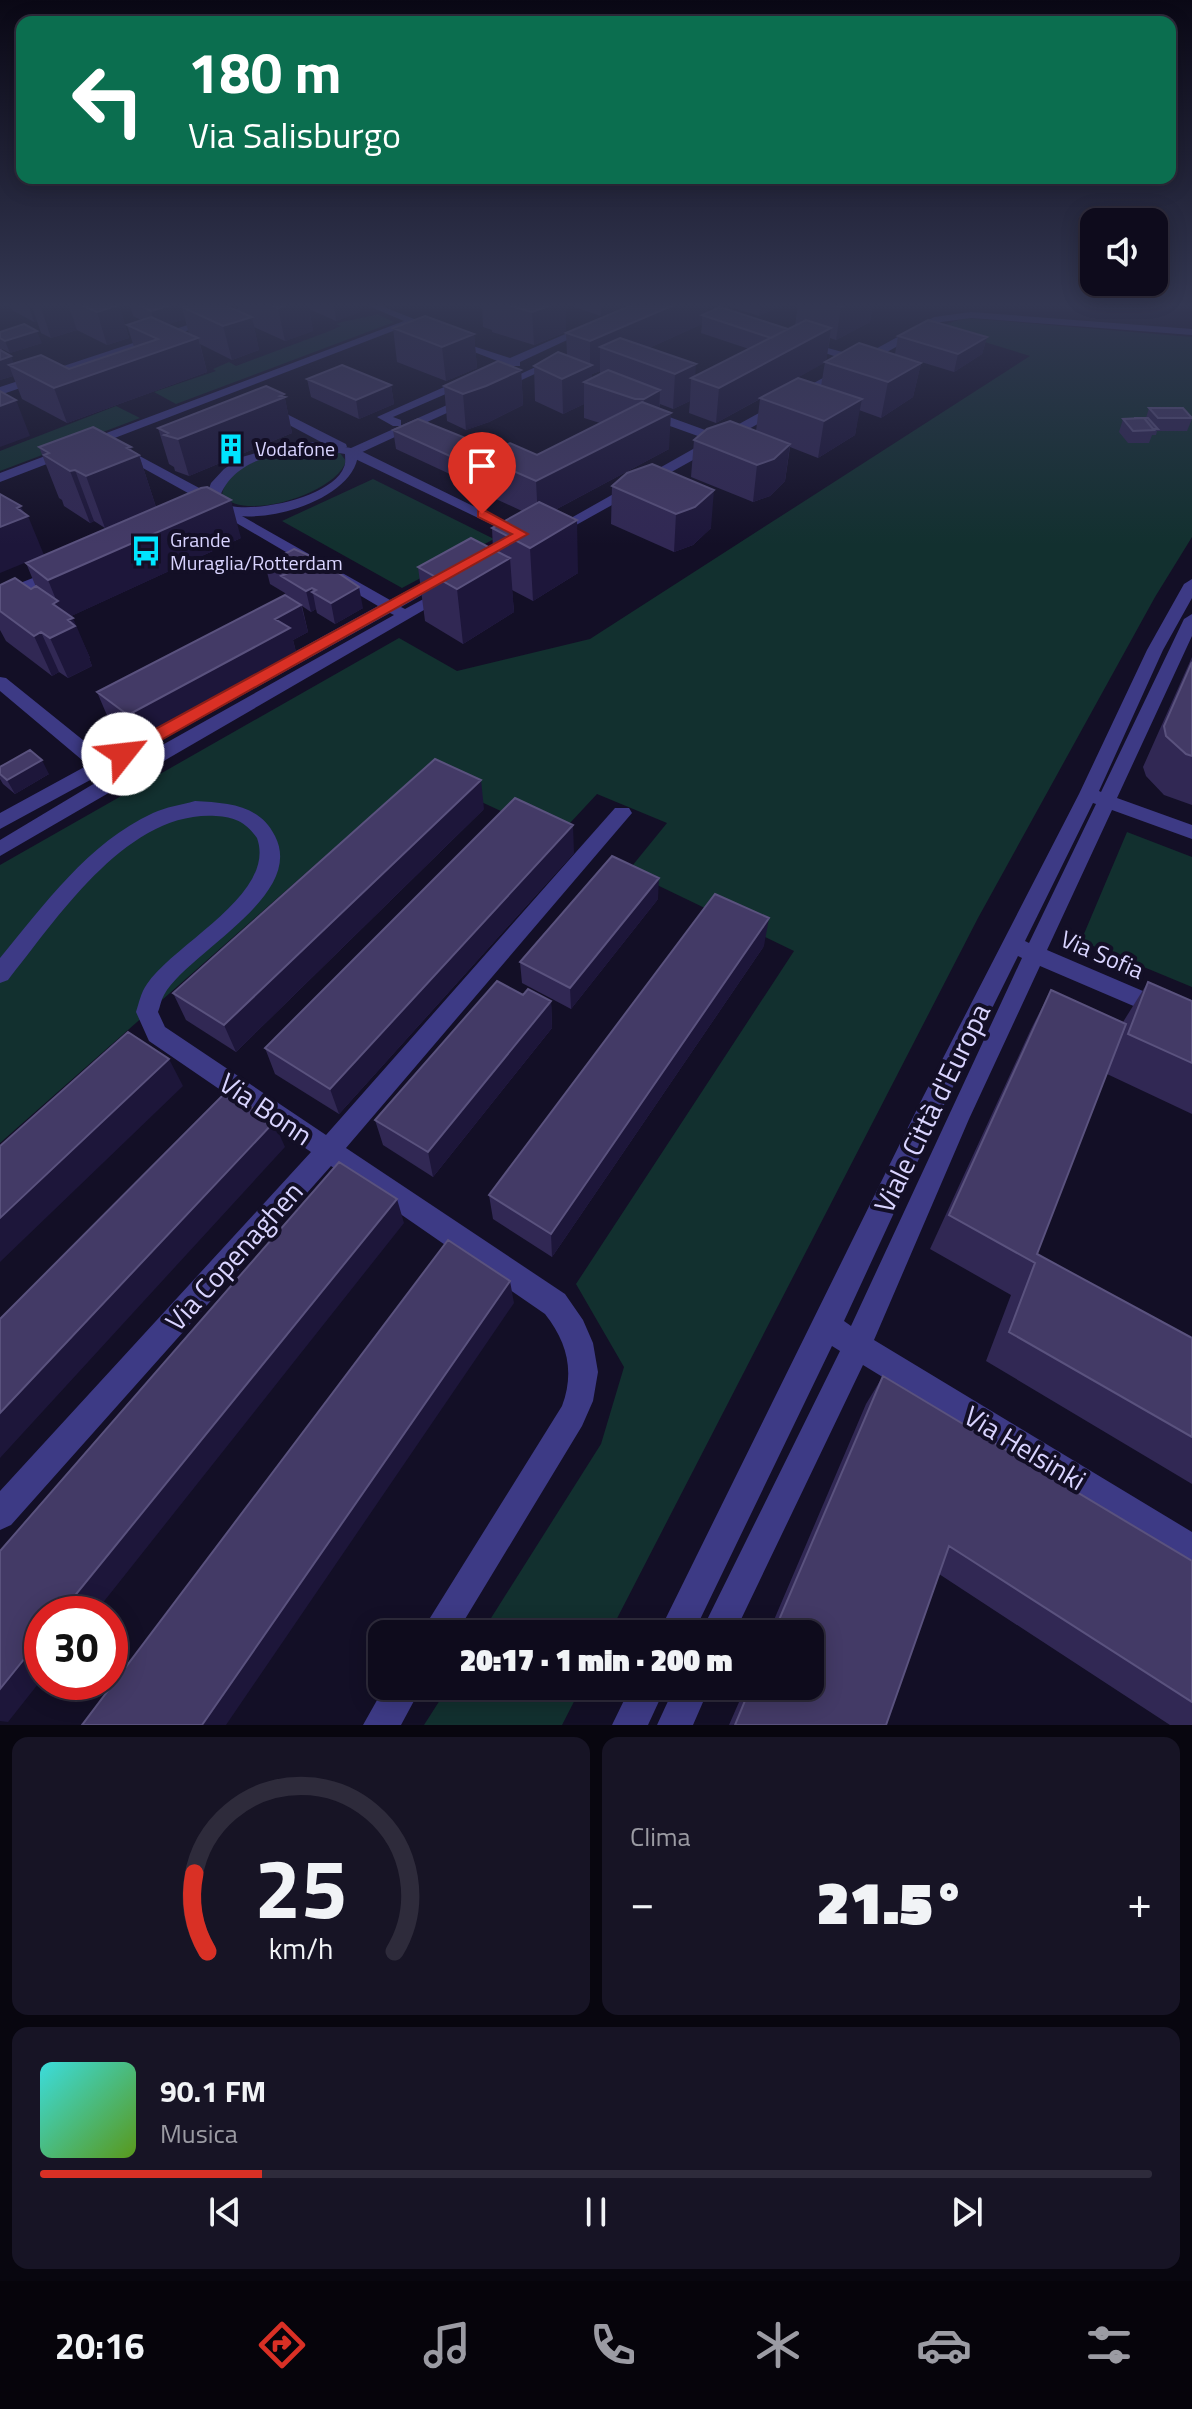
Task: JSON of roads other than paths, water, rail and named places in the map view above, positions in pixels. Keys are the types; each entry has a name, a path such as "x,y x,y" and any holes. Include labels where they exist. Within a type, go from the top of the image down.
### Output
{"street":[{"path":"0,391 19,384"},
{"path":"0,478 248,384"},
{"path":"397,423 383,417 458,384"},
{"path":"347,450 397,423 490,384"},
{"path":"217,506 221,478 254,458 294,447 347,450 493,384"},
{"path":"527,540 713,437 799,384"},
{"path":"527,540 815,384"},
{"path":"228,392 527,540"},
{"path":"633,408 713,437"},
{"path":"102,440 397,611"},
{"path":"199,515 217,506 269,509 322,494 346,477 354,463 347,450"},
{"path":"0,597 75,570 0,609"},
{"path":"0,822 111,771 456,578"},
{"name":"Viale Città d'Europa","path":"682,1620 827,1327 1098,798 1187,614 1192,584"},
{"path":"0,682 111,771"},
{"path":"0,849 71,809 111,771"},
{"path":"1098,798 1192,832"},
{"name":"Via Bonn","path":"0,974 94,865 131,833 161,817 191,808 221,808 244,815 264,831 270,845 270,869 265,881 251,900 156,987 148,1001 147,1021 157,1034 555,1304 571,1324 582,1352 582,1388 572,1416 446,1620"},
{"name":"Via Copenaghen","path":"0,1514 328,1151 622,813"},
{"name":"Viale Città d'Europa","path":"724,1620 857,1346 1023,949"},
{"name":"Via Sofia","path":"1023,949 1192,1022"},
{"name":"Via Helsinki","path":"827,1327 1192,1550"},
{"path":"381,1725 396,1700"},
{"path":"630,1725 642,1700"},
{"path":"675,1725 687,1700"}],"place":[{"name":"Vodafone","path":"231,449"},
{"name":"Grande Muraglia/Rotterdam","path":"146,551"}]}
